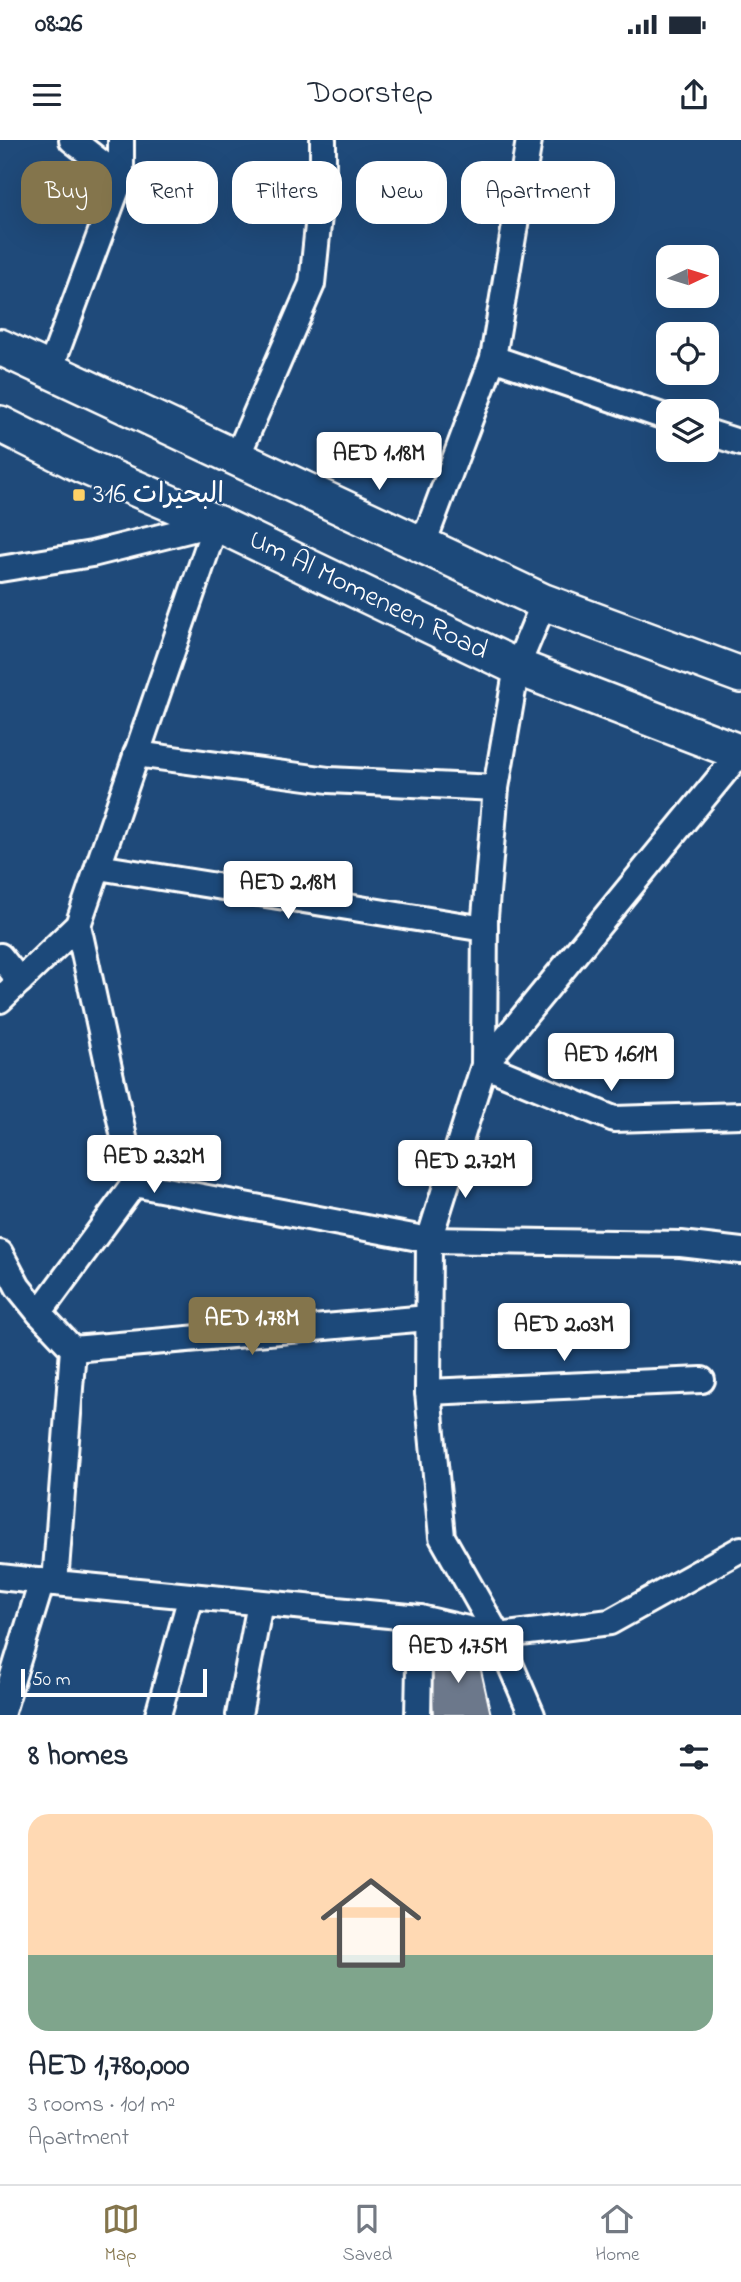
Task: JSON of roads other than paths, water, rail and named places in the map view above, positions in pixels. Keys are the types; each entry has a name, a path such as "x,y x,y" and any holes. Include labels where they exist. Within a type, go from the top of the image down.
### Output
{"main road":[{"path":"0,347 544,602 741,675"},
{"name":"Um Al Momeneen Road","path":"0,424 85,466 216,523 517,667 741,753"}],"street":[{"path":"72,140 121,178"},
{"path":"49,372 121,178 121,140"},
{"path":"237,457 312,284 323,177 323,140"},
{"path":"423,544 493,358 529,140"},
{"path":"493,358 656,414"},
{"path":"719,436 741,443"},
{"path":"0,569 92,554 216,523"},
{"path":"0,1000 78,925 216,523"},
{"path":"532,1715 498,1636 442,1537 428,1392 428,1318 429,1240 484,1065 485,929 496,788 517,667 544,602"},
{"path":"484,1065 741,753"},
{"path":"136,754 329,780 496,788"},
{"path":"98,867 485,929"},
{"path":"39,1313 134,1184 78,925"},
{"path":"0,956 20,981"},
{"path":"484,1065 614,1119 732,1116 741,1096"},
{"path":"134,1184 429,1240 681,1244 741,1251"},
{"path":"0,1252 9,1293 39,1313 73,1349 48,1582 1,1715"},
{"path":"73,1349 428,1318"},
{"path":"428,1392 702,1380"},
{"path":"0,1577 420,1618 498,1636 611,1622 741,1549"},
{"path":"158,1715 191,1596"},
{"path":"239,1715 260,1603"},
{"path":"418,1715 420,1618"}],"place":[{"name":"البحيرات 316","path":"79,495"}]}
